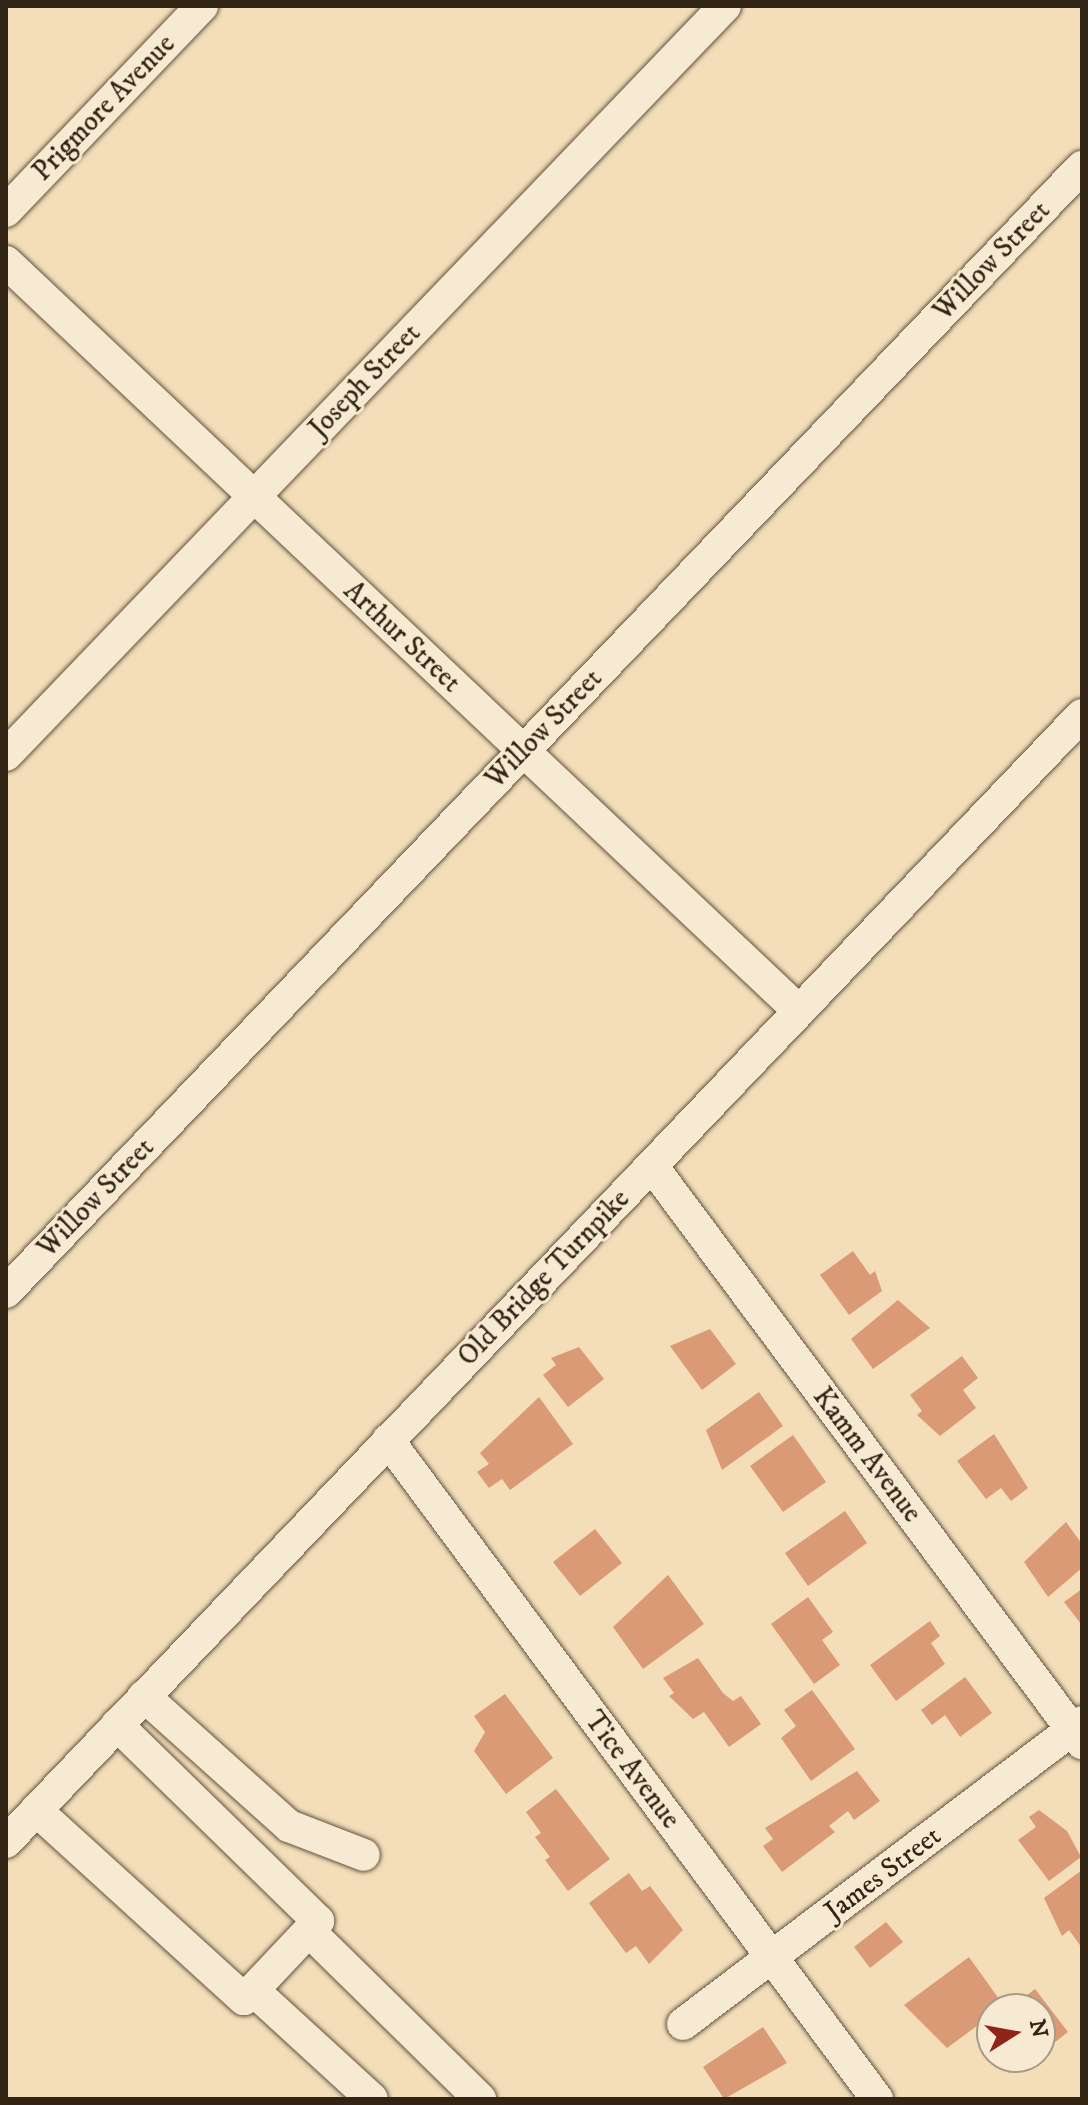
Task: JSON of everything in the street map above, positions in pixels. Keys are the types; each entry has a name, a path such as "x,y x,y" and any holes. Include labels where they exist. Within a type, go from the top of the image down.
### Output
{"street":[{"name":"Prigmore Avenue","path":"6,211 202,6"},
{"name":"Joseph Street","path":"6,755 725,6"},
{"name":"Willow Street","path":"6,1292 1082,167"},
{"name":"Arthur Street","path":"6,262 799,1011"},
{"name":"Old Bridge Turnpike","path":"6,1842 799,1011 1078,729"},
{"name":"Kamm Avenue","path":"652,1166 1079,1732"},
{"name":"Tice Avenue","path":"388,1440 877,2099"},
{"path":"144,1696 289,1826 364,1855"},
{"path":"36,1810 244,1999 253,1990 318,1921 117,1725"},
{"name":"James Street","path":"683,2024 1079,1732"},
{"path":"309,1931 480,2099"},
{"path":"253,1990 372,2099"}],"building":[{"path":"853,1251 870,1275 875,1271 882,1291 849,1315 820,1275"},
{"path":"898,1300 930,1328 873,1369 851,1339"},
{"path":"710,1329 736,1364 702,1390 670,1346"},
{"path":"579,1347 604,1379 568,1407 543,1375 556,1365 551,1358"},
{"path":"962,1356 978,1378 963,1390 976,1408 940,1436 917,1415 922,1411 910,1395"},
{"path":"759,1392 783,1426 722,1470 706,1430"},
{"path":"539,1397 573,1444 510,1490 502,1479 489,1488 477,1472 489,1464 480,1453"},
{"path":"994,1434 1028,1488 1011,1501 1001,1488 986,1499 957,1461"},
{"path":"793,1435 826,1482 783,1512 750,1466"},
{"path":"845,1511 867,1543 808,1586 785,1553"},
{"path":"1066,1522 1082,1544 1082,1568 1048,1597 1024,1562"},
{"path":"595,1529 622,1563 580,1596 553,1562"},
{"path":"668,1575 704,1624 643,1669 613,1627"},
{"path":"1082,1589 1082,1625 1064,1602"},
{"path":"808,1597 833,1632 822,1640 840,1665 814,1684 771,1624"},
{"path":"930,1621 940,1636 931,1643 945,1664 896,1701 870,1665"},
{"path":"698,1658 723,1693 733,1701 741,1696 761,1724 729,1747 704,1712 693,1719 669,1696 674,1693 663,1678"},
{"path":"965,1677 992,1713 960,1737 945,1715 932,1725 921,1710"},
{"path":"812,1690 855,1749 811,1781 781,1738 796,1726 784,1710"},
{"path":"505,1694 553,1758 506,1794 474,1751 485,1732 474,1716"},
{"path":"857,1771 880,1801 854,1820 848,1811 829,1826 835,1832 782,1872 763,1846 773,1839 765,1828"},
{"path":"556,1789 610,1859 568,1891 545,1860 550,1857 535,1837 541,1833 526,1812"},
{"path":"1039,1810 1067,1831 1081,1857 1049,1881 1018,1840 1036,1827 1029,1817"},
{"path":"1082,1870 1082,1948 1069,1930 1062,1936 1044,1898"},
{"path":"629,1873 642,1891 650,1886 683,1930 649,1964 636,1946 626,1953 589,1903"},
{"path":"886,1922 903,1942 870,1968 854,1947"},
{"path":"969,1957 995,1993 976,1993 976,2027 947,2048 904,2005"},
{"path":"1056,2016 1068,2032 1056,2041"},
{"path":"763,2027 787,2063 724,2099 703,2067"}]}
